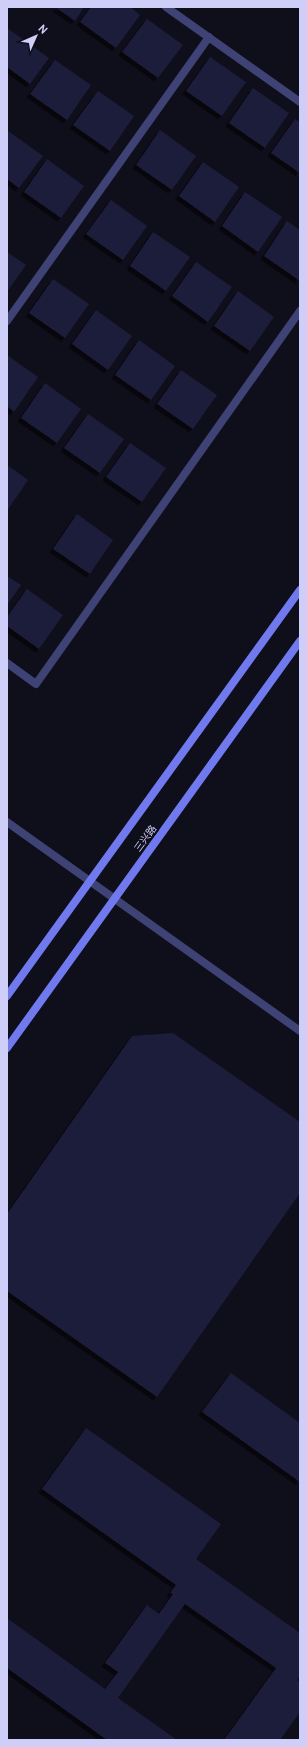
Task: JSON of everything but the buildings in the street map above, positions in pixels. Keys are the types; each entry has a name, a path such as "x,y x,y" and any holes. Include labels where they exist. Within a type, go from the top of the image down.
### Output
{"street":[{"path":"166,7 300,102"},
{"path":"7,320 209,37"},
{"path":"7,663 36,684 300,311"},
{"name":"三兴路","path":"7,996 300,590"},
{"name":"三兴路","path":"7,1048 300,641"},
{"path":"7,822 114,900 300,1031"}]}
